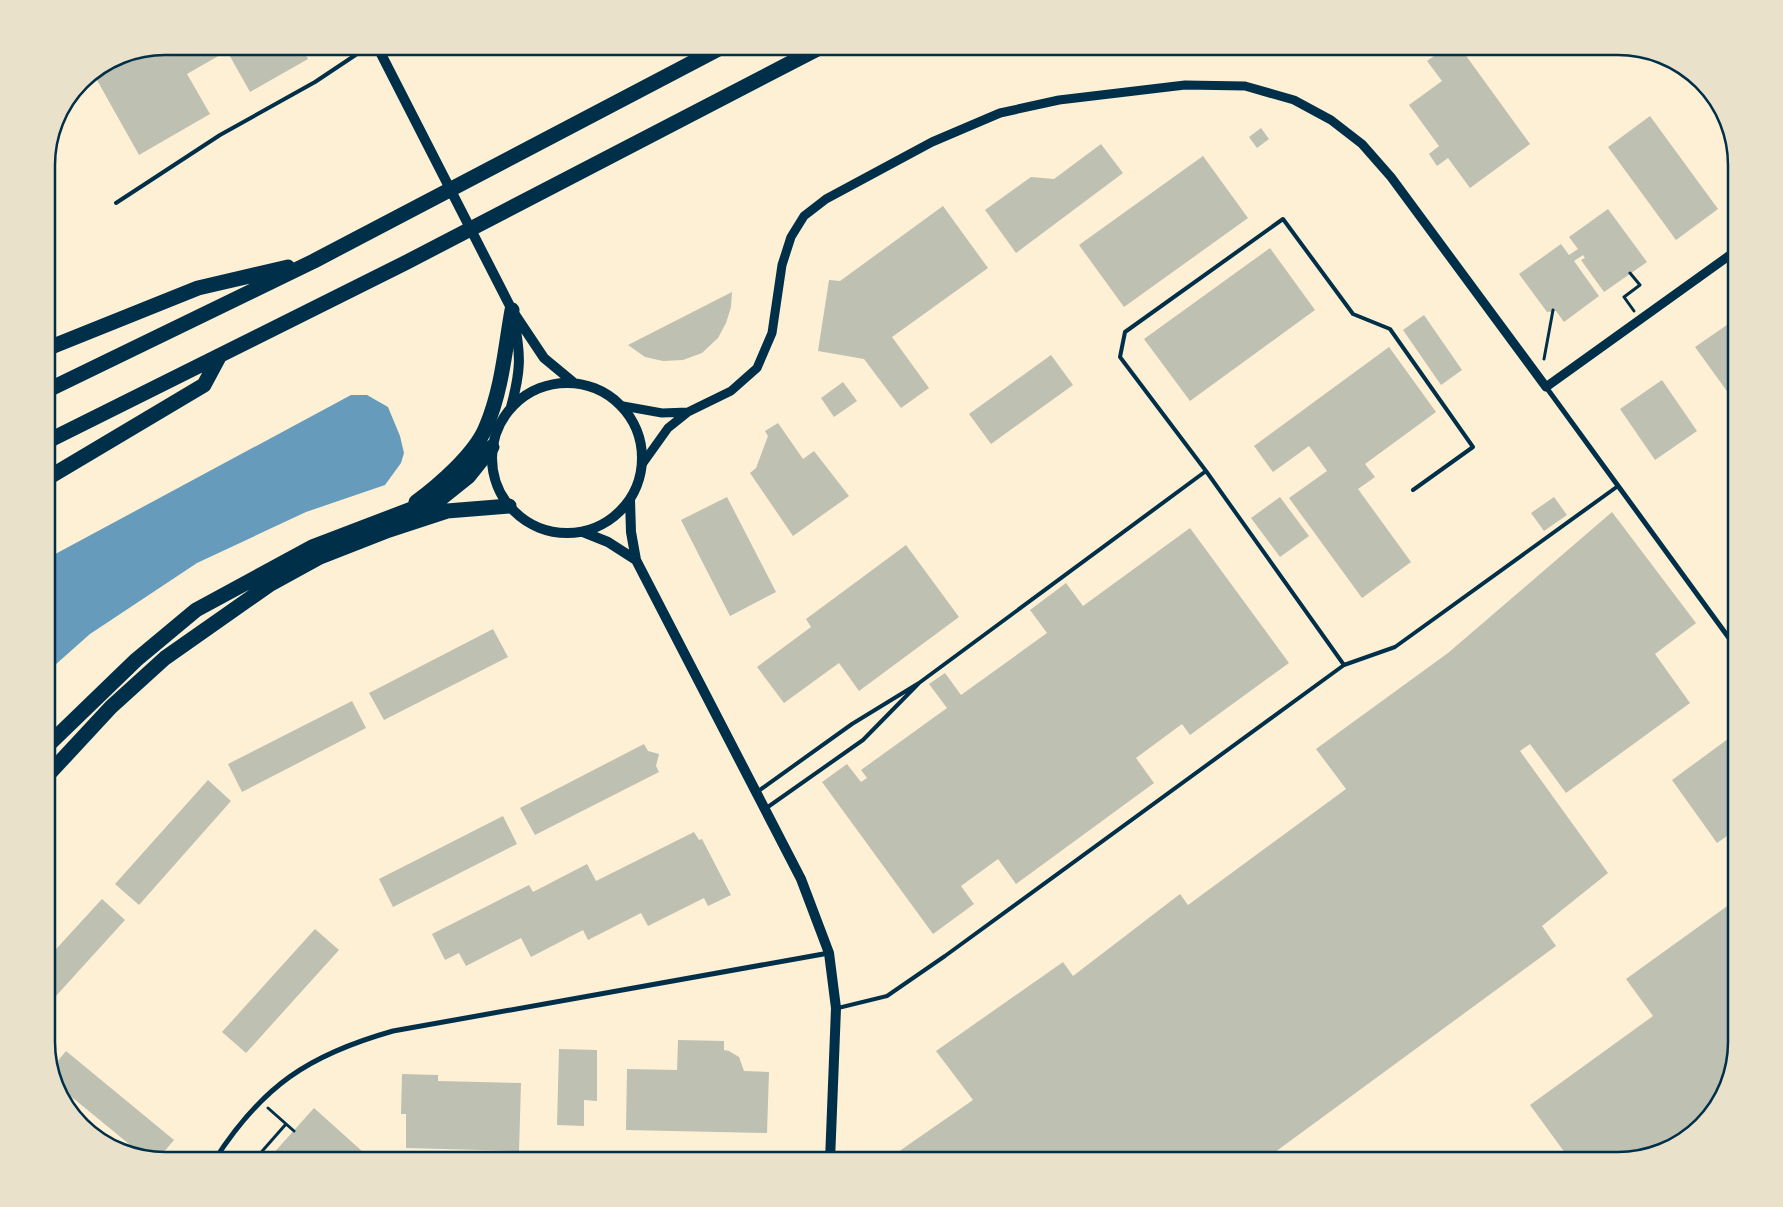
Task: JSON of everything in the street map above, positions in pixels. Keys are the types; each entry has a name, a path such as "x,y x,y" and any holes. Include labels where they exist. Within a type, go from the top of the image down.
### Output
{"highway":[{"path":"55,387 314,260 707,55"},
{"path":"55,438 219,357 806,55"},
{"path":"55,344 198,288 314,260"},
{"path":"402,512 440,484 486,429 497,396 512,310"},
{"path":"55,474 204,385 219,357"},
{"path":"55,738 136,660 196,610 312,548 402,512 443,498 468,477 492,447"},
{"path":"55,767 110,707 166,658 269,585 320,557 389,530 447,511 508,506"}],"main road":[{"path":"382,55 512,310 544,358 573,382"},
{"path":"511,406 520,367 520,352 512,310"},
{"path":"573,382 591,386 608,394 623,406 634,423 641,442 643,463 639,482 630,500 617,514 601,525 583,532 563,533 542,529 524,520 508,506 497,488 492,447 498,425 511,406 529,392 550,384 573,382"},
{"path":"630,500 631,532 636,560 808,896 829,953 836,1008 830,1152"},
{"path":"583,532 608,542 636,560"}],"street":[{"path":"643,463 664,433 688,412 731,391 757,368 772,333 782,265 791,237 804,216 826,199 932,142 1000,112 1060,100 1184,85 1245,86 1294,100 1331,120 1362,144 1391,177 1728,637"},
{"path":"1546,387 1728,256"},
{"path":"623,406 662,413 688,412"},
{"path":"220,1152 234,1130 260,1101 306,1064 351,1043 393,1031 829,953"}],"lane":[{"path":"116,203 220,134 315,82 356,55"},
{"path":"1344,666 1206,472 1120,357 1125,332 1283,219 1353,314 1390,329 1473,447 1414,490"},
{"path":"756,793 852,724 919,683 1206,472"},
{"path":"836,1008 887,996 953,951 1344,666 1396,647 1618,486"},
{"path":"765,809 862,740 919,683"}],"path":[{"path":"1630,273 1640,285 1624,297 1635,311"},
{"path":"1544,359 1552,310"},
{"path":"260,1101 294,1131"},
{"path":"261,1152 286,1124"}],"water":[{"path":"351,395 367,395 388,407 400,436 404,453 401,463 385,485 306,512 197,563 90,634 55,665 55,554"}],"building":[{"path":"220,55 187,74 210,114 139,155 96,79 116,66 150,56"},
{"path":"229,55 306,55 308,59 250,92"},
{"path":"1435,55 1466,55 1530,144 1470,188 1448,158 1437,166 1429,154 1439,146 1409,105 1442,81 1427,61"},
{"path":"1650,116 1718,209 1676,240 1608,147"},
{"path":"1261,128 1269,139 1257,148 1249,137"},
{"path":"1101,144 1123,173 1016,253 985,210 1031,177 1054,179"},
{"path":"1203,156 1248,218 1124,307 1079,245"},
{"path":"943,206 988,268 892,337 929,388 901,408 864,359 818,351 829,280 840,281"},
{"path":"1608,209 1647,262 1604,292 1581,260 1585,258 1583,255 1574,261 1599,296 1564,322 1556,311 1547,312 1519,274 1561,244 1569,255 1578,249 1569,237"},
{"path":"1270,248 1315,310 1190,401 1144,339"},
{"path":"732,292 731,307 726,323 718,338 702,353 683,360 663,361 645,357 628,345"},
{"path":"1424,315 1462,370 1441,385 1403,330"},
{"path":"1728,324 1728,393 1695,347"},
{"path":"1389,347 1436,412 1365,464 1375,477 1358,489 1411,562 1362,598 1289,498 1327,471 1309,446 1273,472 1254,446"},
{"path":"1051,355 1073,385 991,444 969,414"},
{"path":"1662,380 1697,431 1655,460 1620,409"},
{"path":"843,382 857,401 834,417 821,398"},
{"path":"778,423 803,459 814,451 849,496 793,536 750,473 756,468 768,436 765,431"},
{"path":"727,497 776,592 730,616 681,520"},
{"path":"1280,497 1309,536 1280,557 1251,518"},
{"path":"1554,497 1567,515 1544,531 1531,513"},
{"path":"1612,512 1696,623 1655,654 1690,703 1566,793 1530,744 1520,751 1608,873 1542,926 1556,946 1275,1152 898,1152 973,1100 936,1051 1063,962 1073,976 1180,894 1188,905 1346,789 1316,749 1448,653"},
{"path":"1190,528 1289,663 1190,735 1182,724 1136,758 1154,783 1016,884 998,859 961,886 974,904 933,934 822,782 847,764 861,782 867,778 861,770 947,708 929,684 945,673 961,695 1047,633 1030,610 1066,583 1083,606"},
{"path":"906,545 959,617 859,691 839,663 784,703 757,667 811,627 806,619"},
{"path":"493,629 508,657 384,720 369,693"},
{"path":"352,701 366,728 242,792 228,764"},
{"path":"1728,739 1728,835 1717,843 1672,780"},
{"path":"644,744 648,751 659,754 656,766 659,772 535,835 520,808"},
{"path":"208,780 231,801 139,905 115,884"},
{"path":"503,816 517,844 393,907 379,879"},
{"path":"694,832 699,840 702,839 731,895 708,906 704,898 648,926 641,913 588,940 583,930 531,957 521,938 466,966 459,953 445,960 432,934 529,885 533,892 587,864 596,881"},
{"path":"102,899 125,920 55,997 55,950"},
{"path":"1728,905 1727,1057 1722,1078 1710,1103 1691,1125 1667,1141 1654,1146 1625,1152 1564,1152 1530,1105 1653,1016 1626,979"},
{"path":"315,929 339,950 246,1053 222,1032"},
{"path":"678,1040 724,1041 724,1050 739,1057 744,1071 769,1072 767,1133 626,1130 627,1069 677,1070"},
{"path":"559,1049 597,1050 597,1101 584,1100 584,1126 557,1125"},
{"path":"66,1051 174,1140 164,1152 133,1147 68,1094 57,1062"},
{"path":"402,1074 438,1075 438,1081 521,1083 519,1151 406,1148 406,1114 401,1114"},
{"path":"314,1108 363,1152 275,1152"}]}
